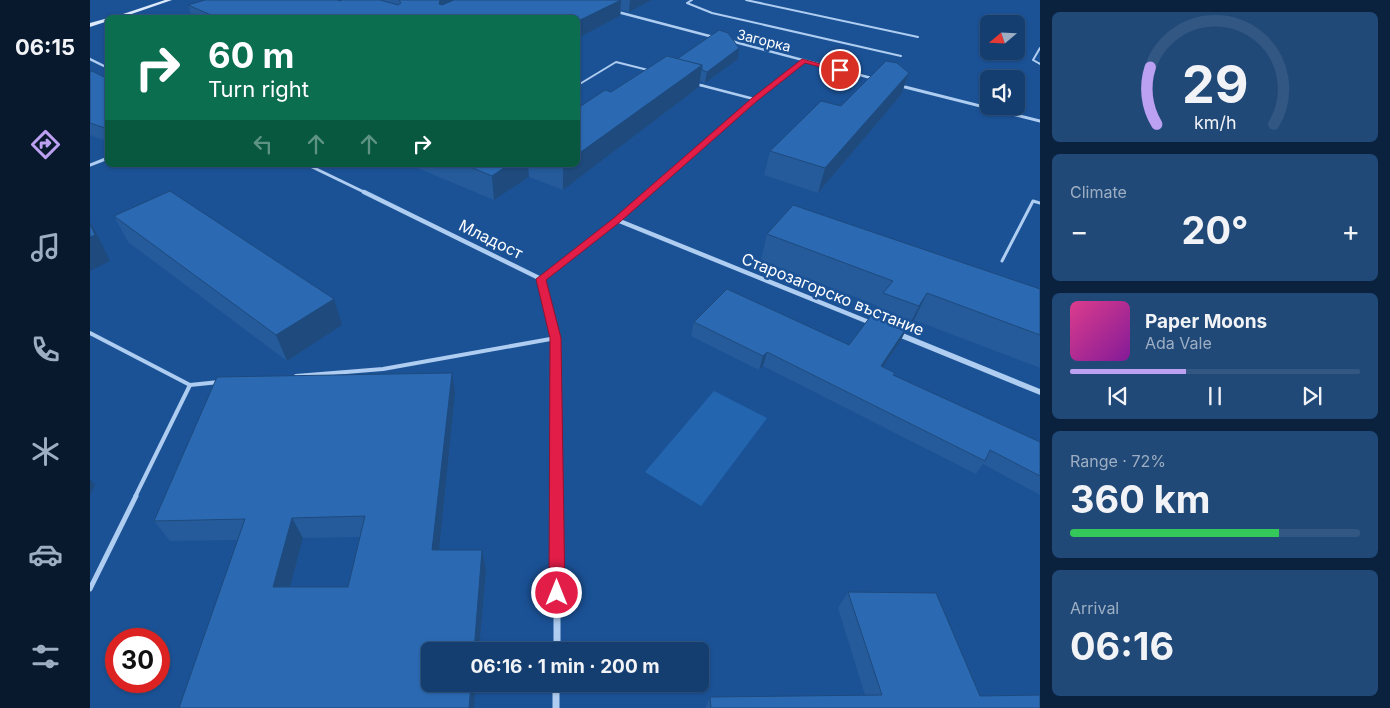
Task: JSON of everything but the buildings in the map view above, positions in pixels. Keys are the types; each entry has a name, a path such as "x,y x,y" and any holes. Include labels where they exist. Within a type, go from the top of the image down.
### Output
{"street":[{"path":"122,15 170,0"},
{"name":"Загорка","path":"608,10 720,39"},
{"path":"90,25 105,20"},
{"name":"Загорка","path":"729,41 876,80"},
{"path":"90,60 105,67"},
{"path":"557,642 556,338 541,279 617,220 754,100 804,60"},
{"path":"896,85 1040,121"},
{"path":"90,165 105,159"},
{"name":"Младост","path":"312,167 541,279"},
{"name":"Старозагорско въстание","path":"617,220 876,326"},
{"name":"Старозагорско въстание","path":"895,333 1040,392"},
{"path":"556,692 556,708"}],"lane":[{"path":"692,0 687,3 712,14 900,56"},
{"path":"746,0 918,37"},
{"path":"1040,48 1033,60 1040,64"},
{"path":"580,85 616,62 653,72"},
{"path":"690,82 754,100"},
{"path":"1002,261 1033,201 1040,203"},
{"path":"90,333 190,385 229,382"},
{"path":"287,377 383,369 556,338"},
{"path":"90,589 190,385"}],"shaded area":[{"path":"714,391 767,418 701,506 645,472"}],"route":[{"path":"557,593 556,338 541,279 617,220 754,100 804,60 840,70"}]}
